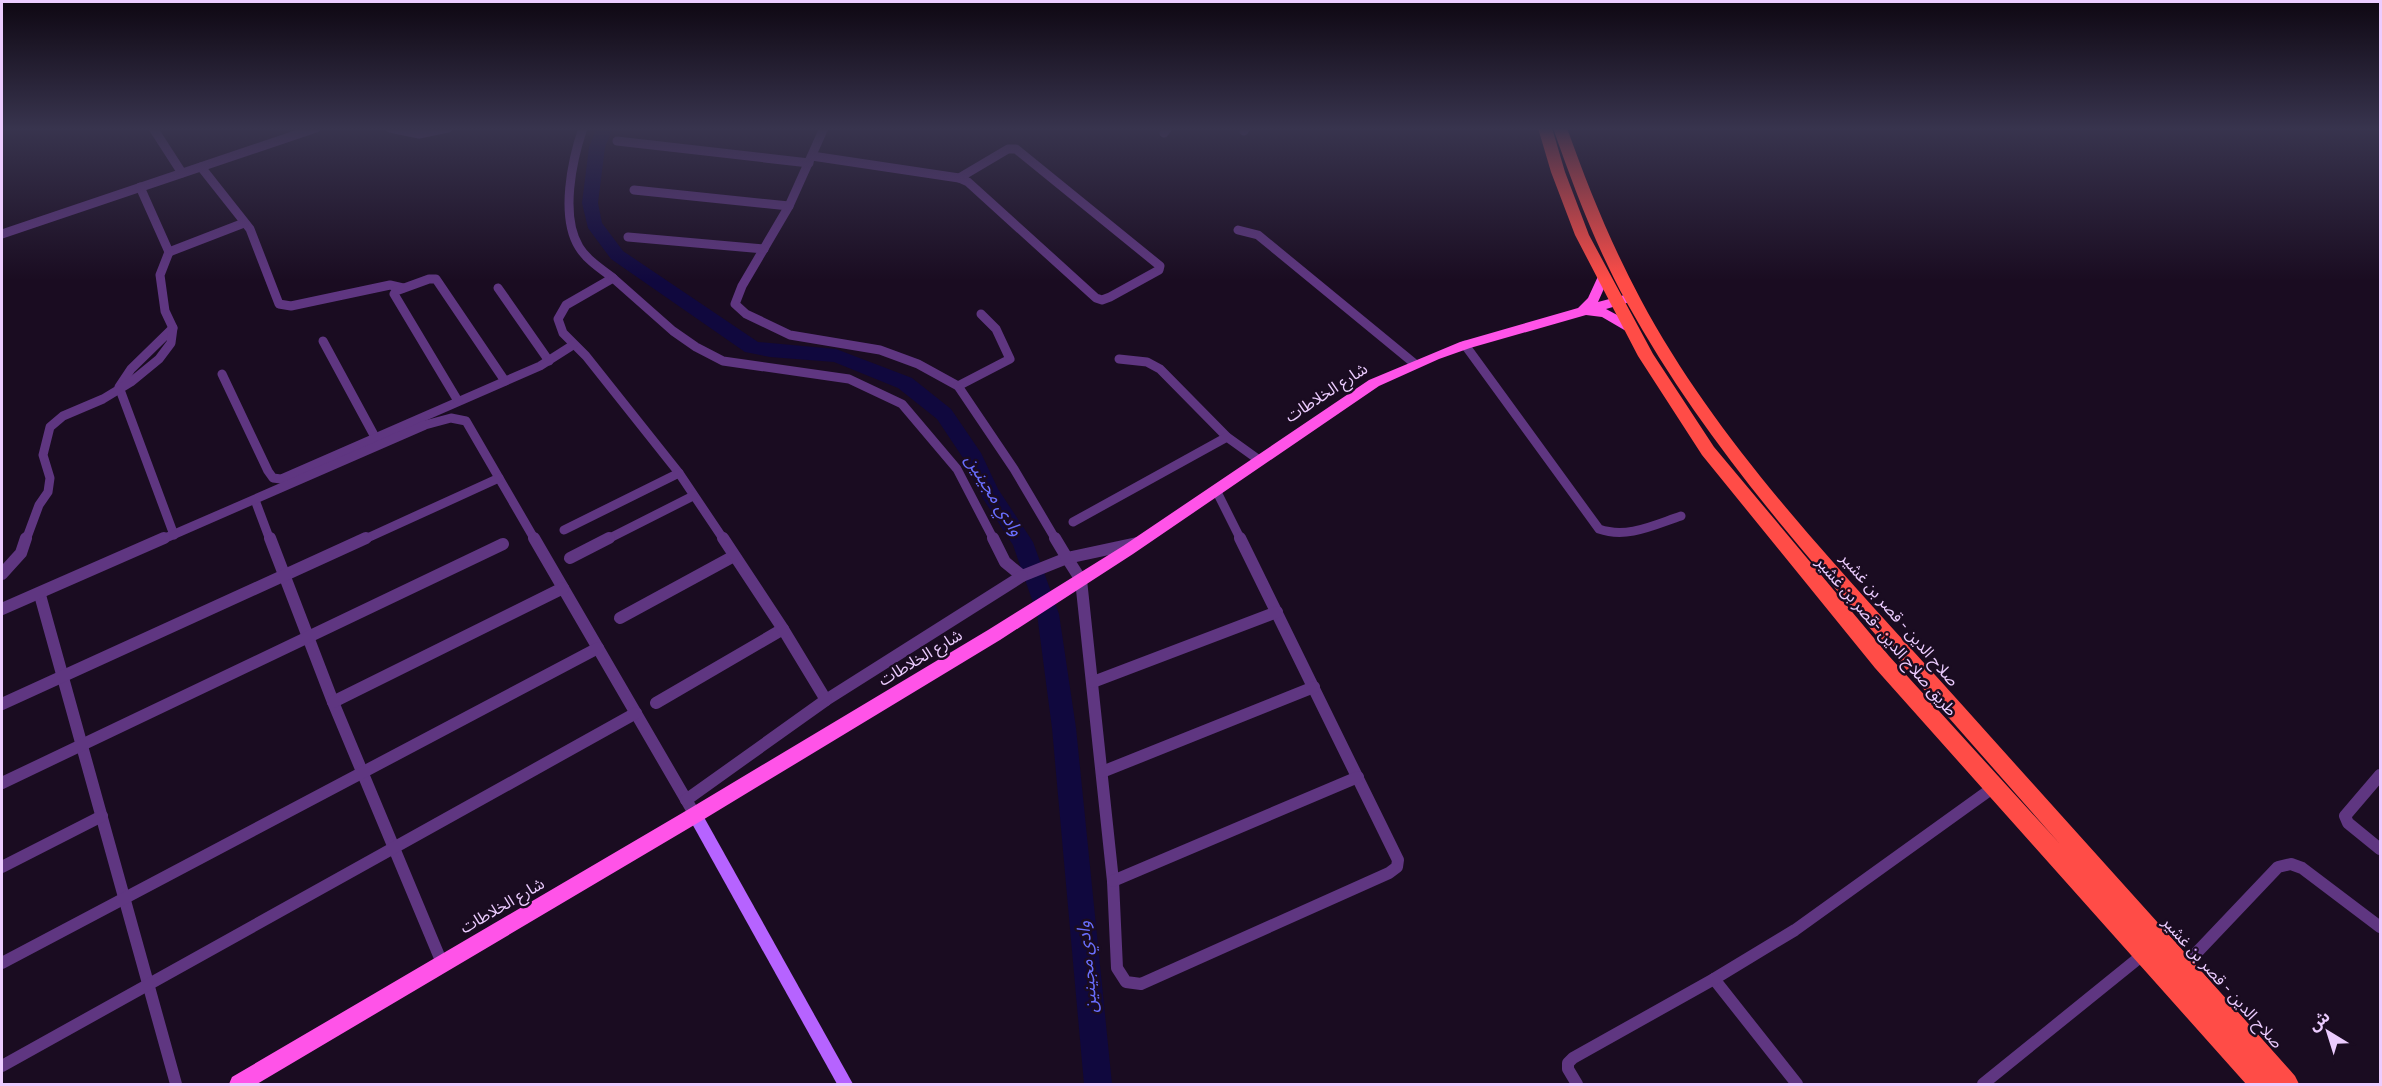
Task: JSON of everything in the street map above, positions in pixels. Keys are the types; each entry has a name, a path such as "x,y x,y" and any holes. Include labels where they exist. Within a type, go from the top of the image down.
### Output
{"highway":[{"name":"طريق صلاح الدين -قصر بن غشير","path":"1561,179 1591,235 1604,275 1624,299 1631,328 1677,406 1734,485 1882,662 1994,787 2085,872 2145,953 2262,1084"},
{"name":"صلاح الدين - قصر بن غشير","path":"1575,179 1591,235 1624,299 1664,352 1740,463 2085,872 2183,967 2287,1084"}],"main road":[{"path":"1583,310 1593,300 1604,275"},
{"name":"شارع الخلاطات","path":"239,1084 442,963 691,807 1007,627 1140,542 1355,395 1415,364 1465,345 1624,299"},
{"path":"1583,310 1605,313 1631,328"}],"street":[{"path":"2,234 166,179"},
{"path":"210,179 255,241 277,302 283,306 390,285 404,288"},
{"path":"572,179 572,230 584,254 696,347 723,361 849,379 902,404 957,469 1005,562 1022,576"},
{"path":"801,179 789,206 735,299 735,304 738,308 790,335 880,351 918,363 957,386 1014,469 1081,580 1113,881 1117,968 1126,982 1142,984 1389,873 1396,867 1398,860 1216,490"},
{"path":"959,179 971,184 1096,298 1102,300 1110,297 1159,270 1160,266 1054,179"},
{"path":"140,188 169,252"},
{"path":"634,190 789,206"},
{"path":"174,535 119,390 122,379 173,328 165,311 160,275 169,252 244,223"},
{"path":"1238,230 1258,235 1415,364"},
{"path":"628,237 764,249"},
{"path":"613,278 574,298 560,312 559,324 573,345 586,356 679,473 783,629 826,700"},
{"path":"458,401 394,294 404,288 429,279 436,279 506,381"},
{"path":"498,288 549,361"},
{"path":"957,386 1010,359 996,329 981,314"},
{"path":"323,341 375,437"},
{"path":"222,374 273,478 286,477 506,381 549,361 573,345"},
{"path":"1465,345 1599,529 1610,535 1620,534 1681,516"},
{"path":"1119,359 1147,362 1160,369 1227,437 1259,460"},
{"path":"2,574 21,553 39,505 50,484 43,454 50,427 63,417 119,390"},
{"path":"2,609 40,595 425,425 450,418 466,421 691,807 845,1084"},
{"path":"1073,522 1227,437"},
{"path":"564,530 679,473"},
{"path":"2,704 499,478"},
{"path":"570,558 693,496"},
{"path":"255,500 286,574 333,702 442,963"},
{"path":"691,807 826,700 1022,576 1067,558 1140,542"},
{"path":"2,783 503,544"},
{"path":"620,618 734,556"},
{"path":"333,702 563,588"},
{"path":"40,595 176,1084"},
{"path":"1093,682 1277,612"},
{"path":"656,703 783,629"},
{"path":"2,963 598,648"},
{"path":"1102,772 1314,687"},
{"path":"2,1066 636,713"},
{"path":"2380,775 2346,816 2348,823 2380,849"},
{"path":"1113,881 1358,777"},
{"path":"1577,1084 1568,1069 1573,1058 1714,979 1795,930 1994,787"},
{"path":"2,867 102,816"},
{"path":"2183,967 2278,867 2291,864 2302,868 2380,927"},
{"path":"1983,1084 2145,953"},
{"path":"1714,979 1797,1084"}],"waterway":[{"name":"وادي مجينين","path":"593,179 590,203 594,224 617,255 752,347 770,351 836,356 905,383 944,414 974,458 989,492 1023,542 1048,614 1064,728 1098,1084"}]}
